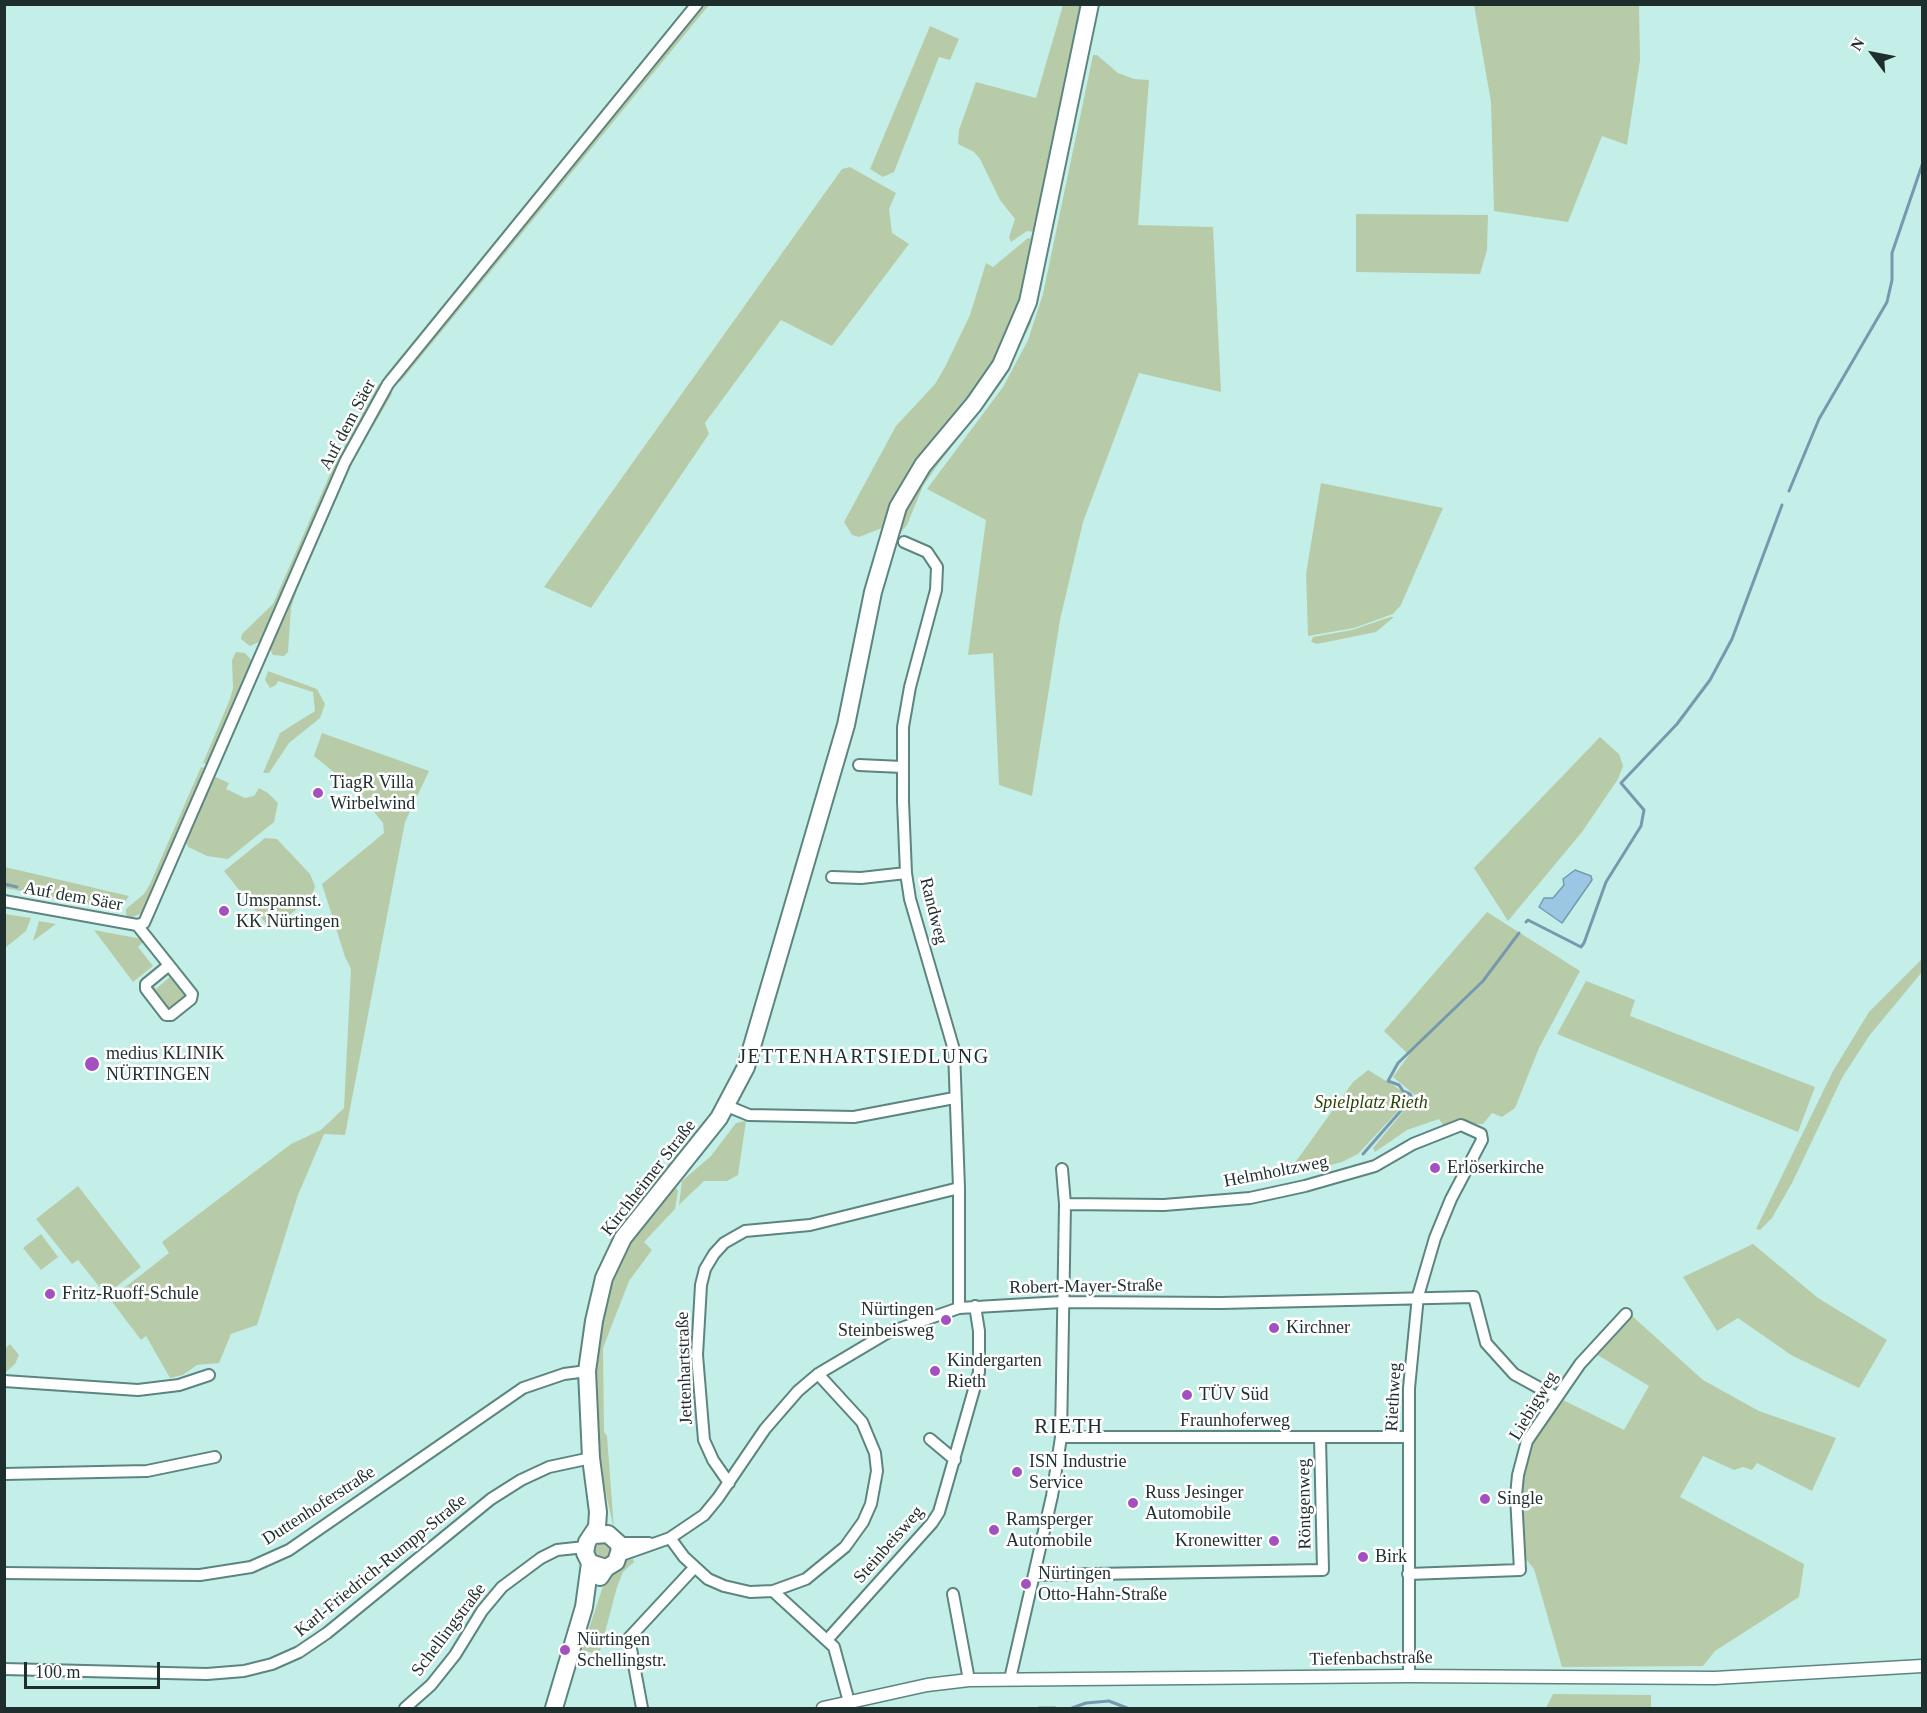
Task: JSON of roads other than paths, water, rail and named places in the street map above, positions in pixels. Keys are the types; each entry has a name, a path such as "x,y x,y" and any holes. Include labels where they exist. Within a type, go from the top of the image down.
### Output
{"main road":[{"name":"Kirchheimer Straße","path":"554,1708 603,1550 591,1458 587,1371 599,1296 614,1256 636,1221 703,1142 727,1106 746,1067 846,725 873,592 898,507 923,465 988,385 1021,322 1042,238 1090,4"}],"street":[{"name":"Auf dem Säer","path":"4,901 136,925 144,923 345,462 388,384 697,4"},
{"name":"Randweg","path":"904,542 918,546 933,558 938,578 910,687 903,727 902,766 906,873 910,899 954,1050 959,1188 959,1308"},
{"path":"859,765 902,766"},
{"path":"832,877 861,878 906,873"},
{"name":"Auf dem Säer","path":"136,925 192,994 191,999 171,1015 166,1015 146,989 146,984 168,966"},
{"path":"727,1106 748,1115 854,1117 954,1098"},
{"name":"Helmholtzweg","path":"1065,1204 1164,1205 1250,1198 1305,1186 1375,1166 1413,1144 1461,1125 1481,1134"},
{"name":"Riethweg","path":"1409,1676 1409,1388 1418,1296 1435,1238 1451,1199 1482,1140 1481,1134"},
{"path":"1010,1678 1035,1575 1061,1437 1065,1204 1062,1169"},
{"name":"Jettenhartstraße","path":"729,1483 713,1460 704,1440 697,1355 701,1285 705,1269 714,1254 724,1243 745,1231 810,1225 959,1188"},
{"name":"Robert-Mayer-Straße","path":"603,1550 652,1544 670,1538 704,1515 729,1483 765,1429 798,1391 818,1374 887,1333 959,1308 1062,1302 1221,1303 1418,1296 1474,1297 1486,1343 1514,1374 1556,1396"},
{"name":"Steinbeisweg","path":"827,1640 932,1523 939,1512 979,1372 979,1331 975,1306"},
{"name":"Liebigweg","path":"1408,1574 1520,1570 1515,1513 1518,1475 1527,1442 1556,1396 1580,1364 1626,1314"},
{"name":"Duttenhoferstraße","path":"4,1573 200,1575 251,1567 289,1550 523,1388 553,1377 587,1371"},
{"path":"670,1538 694,1568 724,1586 750,1592 773,1591 806,1579 845,1547 863,1522 876,1487 877,1471 870,1438 849,1405 818,1374"},
{"path":"4,1382 138,1390 178,1385 209,1376"},
{"name":"Fraunhoferweg","path":"1061,1437 1408,1437"},
{"name":"Röntgenweg","path":"1035,1575 1323,1570 1320,1438"},
{"path":"930,1439 955,1460"},
{"path":"4,1474 147,1471 215,1457"},
{"name":"Karl-Friedrich-Rumpp-Straße","path":"4,1669 207,1674 244,1671 272,1664 299,1652 327,1633 492,1499 521,1480 549,1467 591,1458"},
{"name":"Schellingstraße","path":"405,1708 431,1685 455,1656 482,1611 502,1587 541,1558 557,1550 603,1550"},
{"path":"642,1708 629,1638 694,1568"},
{"path":"773,1591 834,1647 849,1702"},
{"path":"953,1594 969,1680"},
{"name":"Tiefenbachstraße","path":"823,1708 927,1685 1010,1678 1409,1676 1680,1678 1923,1666"}],"water":[{"path":"1575,870 1591,876 1592,880 1562,923 1539,907 1544,898 1553,898 1564,885 1563,879"}],"waterway":[{"path":"1789,491 1819,419 1887,302 1892,280 1892,253 1922,165"},
{"path":"1526,922 1528,920 1581,947 1584,943 1606,882 1641,826 1644,810 1621,783 1677,724 1710,680 1732,639 1782,505"},
{"path":"4,884 17,887"},
{"path":"1363,1154 1412,1098 1399,1085 1388,1081 1398,1063 1483,981 1519,933"},
{"path":"1072,1708 1086,1703 1109,1701 1127,1708"},
{"path":"1039,1708 1055,1708"}],"place":[{"name":"TiagR Villa Wirbelwind","path":"318,793"},
{"name":"Umspannst. KK Nürtingen","path":"224,911"},
{"name":"medius KLINIK NÜRTINGEN","path":"92,1064"},
{"name":"Erlöserkirche","path":"1435,1168"},
{"name":"Fritz-Ruoff-Schule","path":"50,1294"},
{"name":"Nürtingen Steinbeisweg","path":"946,1320"},
{"name":"Kirchner","path":"1274,1328"},
{"name":"Kindergarten Rieth","path":"935,1371"},
{"name":"TÜV Süd","path":"1187,1395"},
{"name":"ISN Industrie Service","path":"1017,1472"},
{"name":"Single","path":"1485,1499"},
{"name":"Russ Jesinger Automobile","path":"1133,1503"},
{"name":"Ramsperger Automobile","path":"994,1530"},
{"name":"Kronewitter","path":"1274,1541"},
{"name":"Birk","path":"1363,1557"},
{"name":"Nürtingen Otto-Hahn-Straße","path":"1026,1584"},
{"name":"Nürtingen Schellingstr.","path":"565,1650"}],"district":[{"name":"JETTENHARTSIEDLUNG","path":"864,1058"},
{"name":"RIETH","path":"1069,1427"}],"park label":[{"name":"Spielplatz Rieth","path":"1371,1103"}]}
